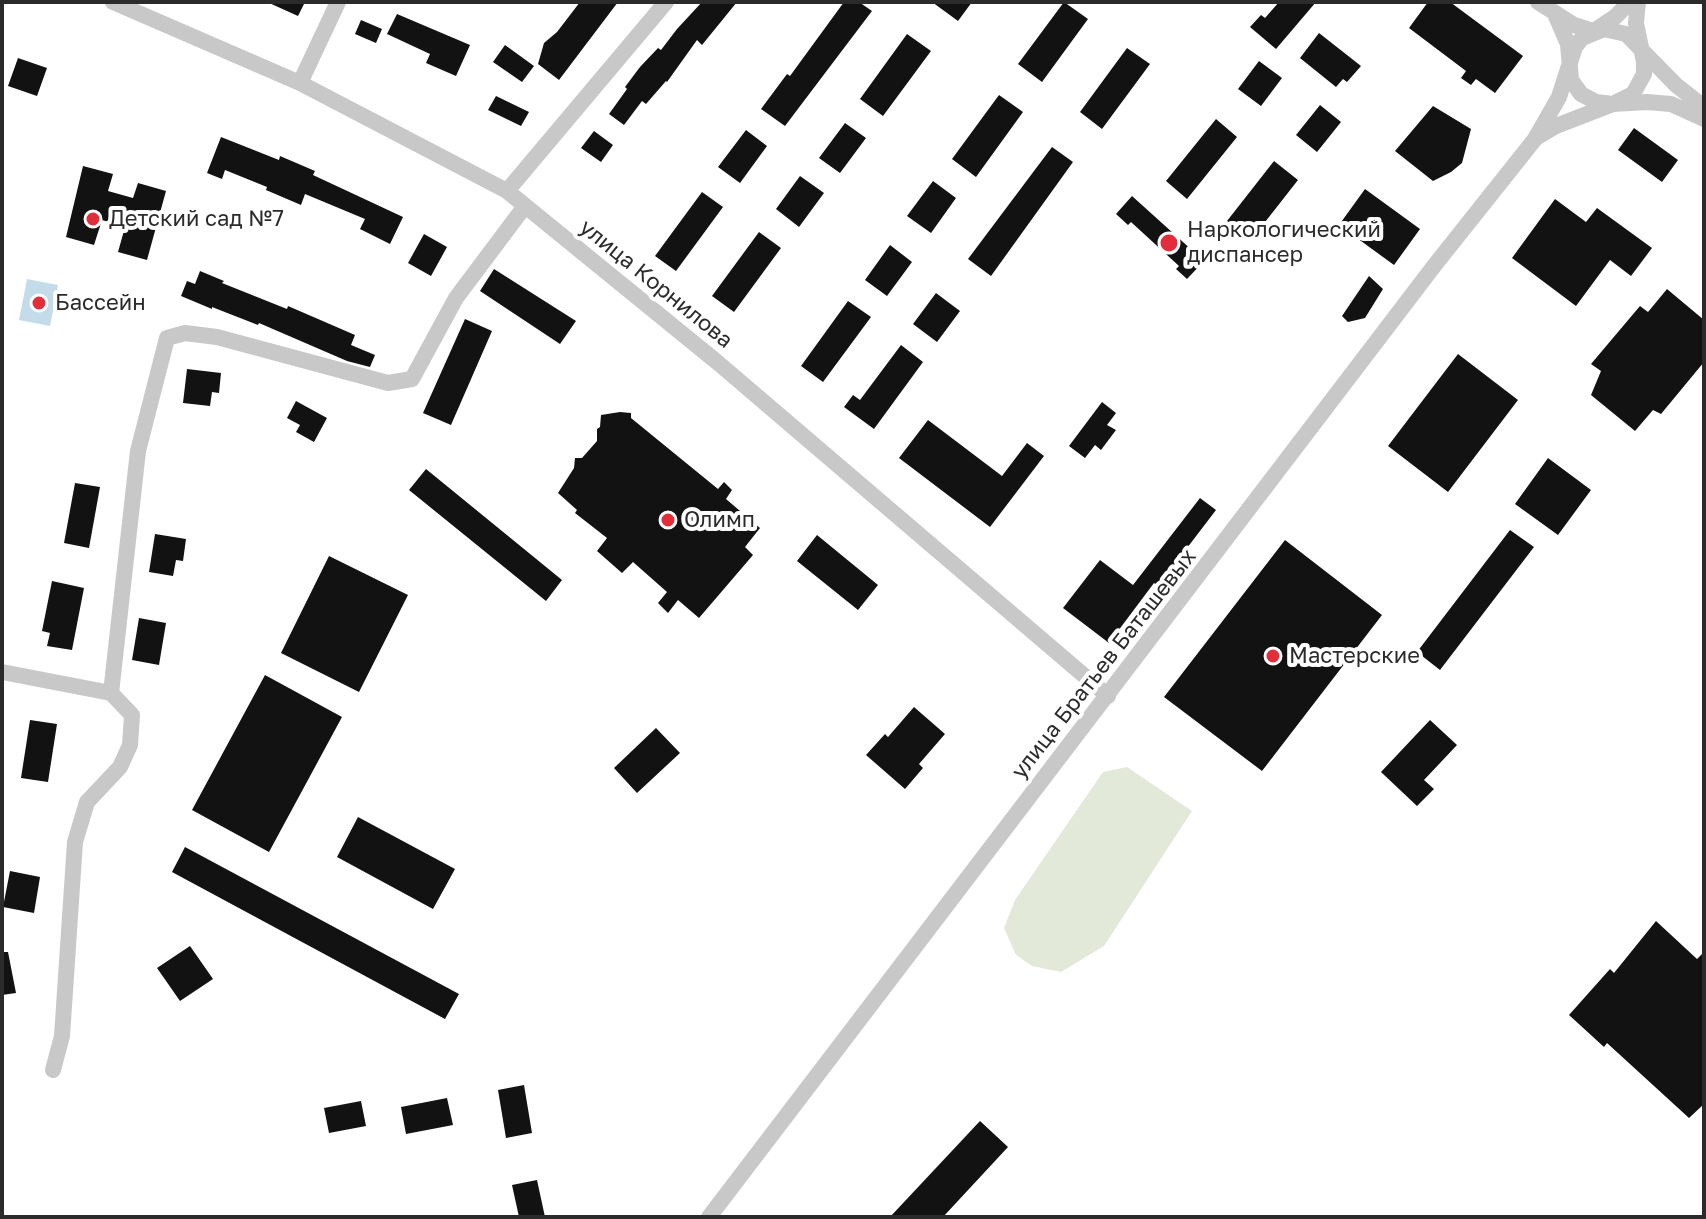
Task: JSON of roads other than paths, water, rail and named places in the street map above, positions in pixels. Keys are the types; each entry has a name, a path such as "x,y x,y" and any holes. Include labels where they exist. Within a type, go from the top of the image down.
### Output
{"street":[{"name":"улица Корнилова","path":"113,2 300,83 507,191 735,378 1108,696"},
{"path":"300,83 338,2"},
{"path":"507,191 666,2"},
{"path":"1538,2 1555,14 1593,31 1616,30 1635,42 1676,85 1704,107"},
{"path":"1569,63 1582,38 1615,17 1630,2"},
{"path":"1638,2 1636,23 1641,51"},
{"path":"1555,14 1568,44 1569,63"},
{"name":"улица Братьев Баташевых","path":"1535,139 1556,126 1633,94 1640,85 1644,62 1641,51"},
{"name":"улица Братьев Баташевых","path":"1569,63 1571,80 1581,94 1596,102 1671,104 1704,119"},
{"name":"улица Братьев Баташевых","path":"709,1217 1434,266 1535,139 1559,97 1569,63"},
{"path":"111,693 138,451 167,338 185,333 217,337 388,383 412,379 456,298 525,206"},
{"path":"2,672 111,693 132,715 130,745 120,767 87,802 75,842 62,1036 53,1070"}],"water":[{"name":"Бассейн","path":"27,279 58,285 50,326 19,320"}],"place":[{"name":"Детский сад №7","path":"93,219"},
{"name":"Наркологический диспансер","path":"1169,243"},
{"name":"Бассейн","path":"39,303"},
{"name":"Олимп","path":"668,520"},
{"name":"Мастерские","path":"1273,656"}]}
